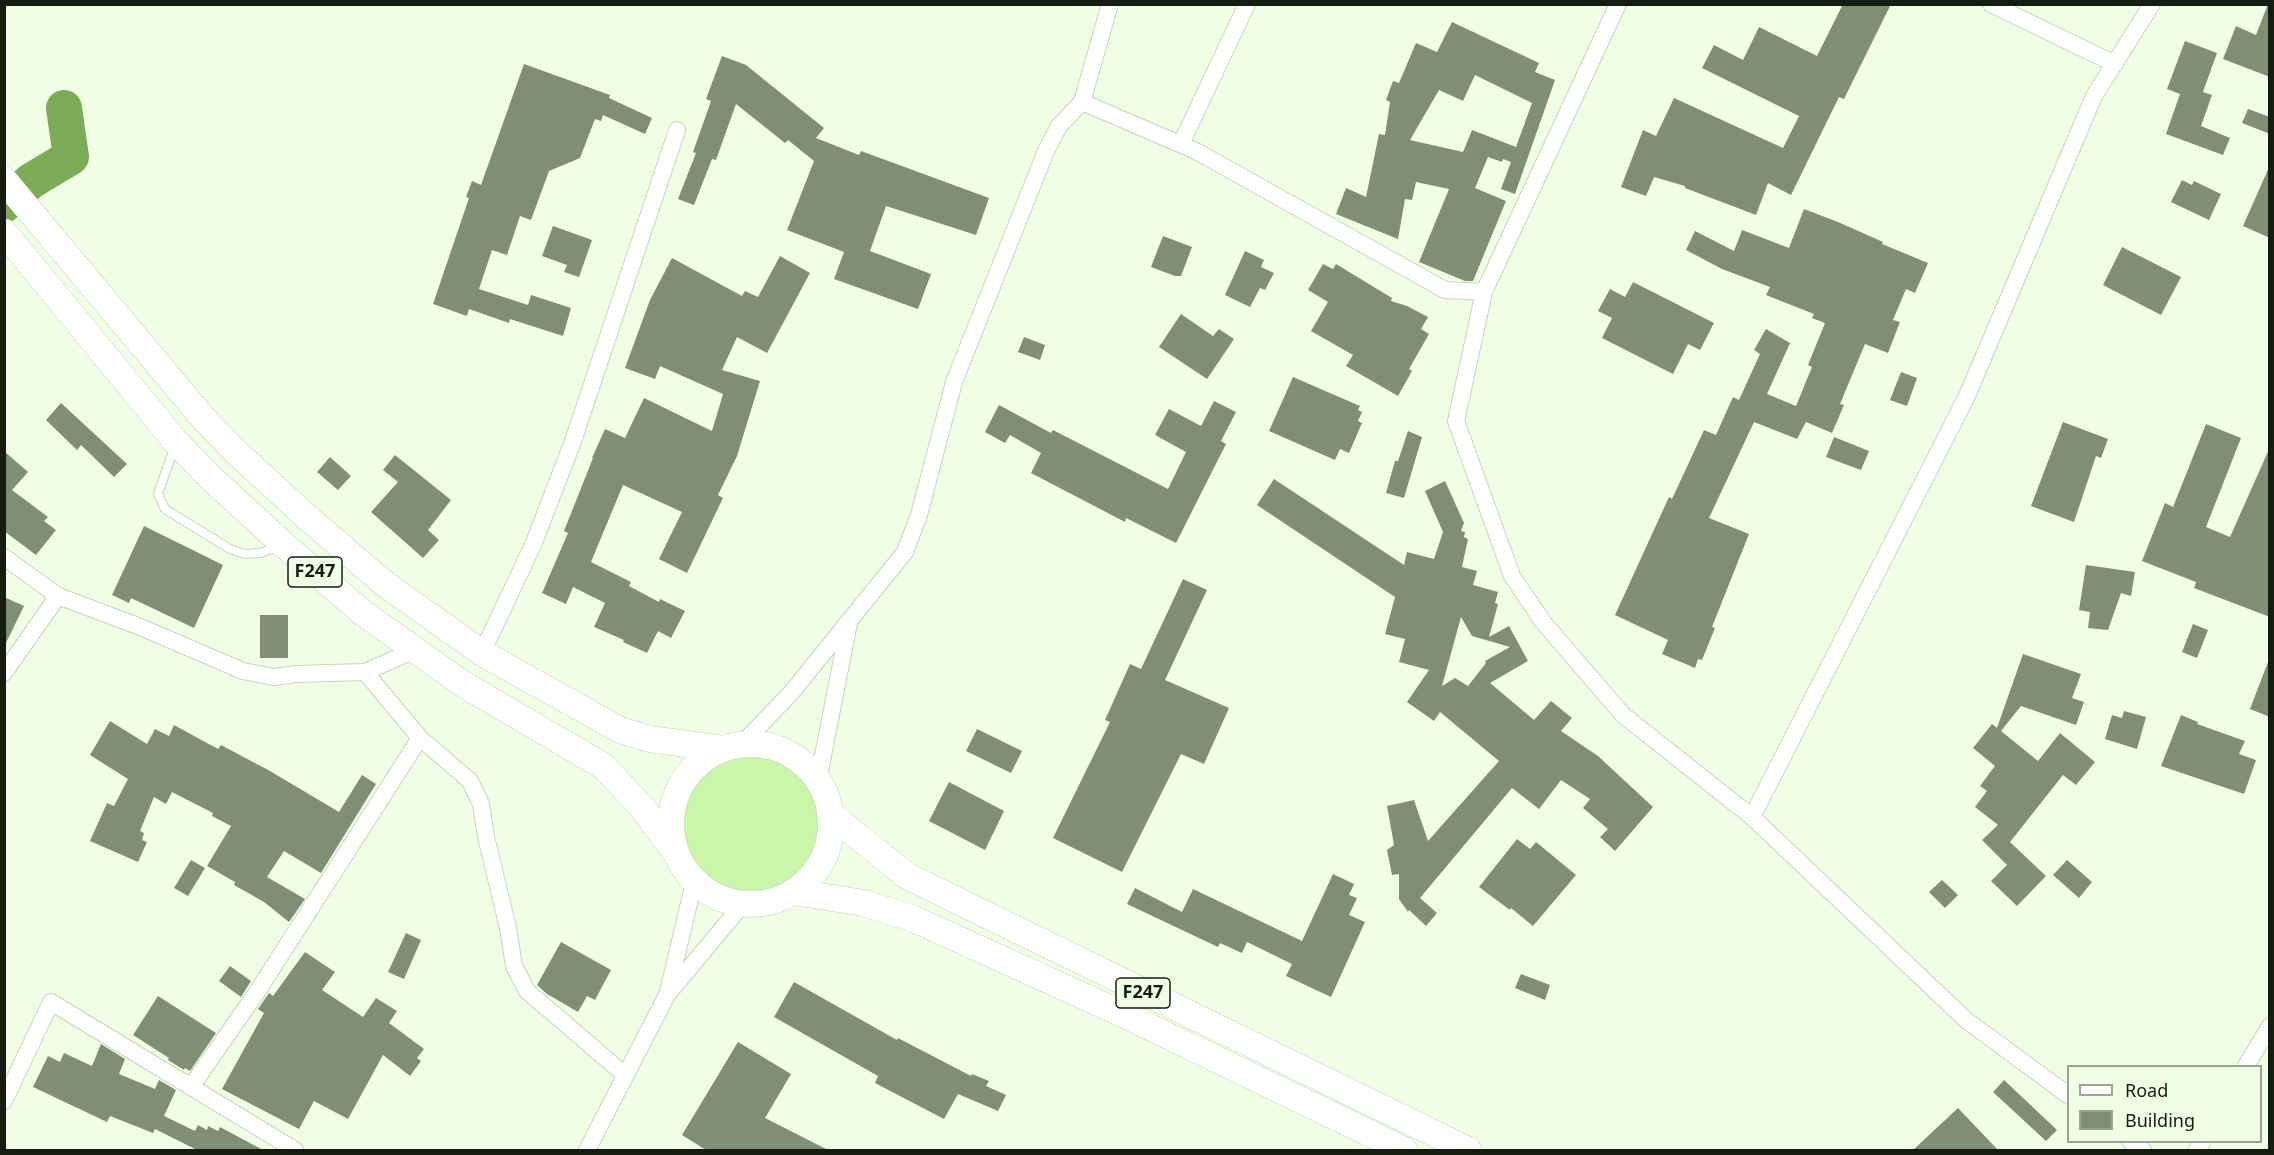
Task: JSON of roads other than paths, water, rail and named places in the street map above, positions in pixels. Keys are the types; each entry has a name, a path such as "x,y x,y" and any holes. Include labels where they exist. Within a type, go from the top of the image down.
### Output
{"main road":[{"name":"F247","path":"4,180 203,418 237,453 308,518 385,584 482,653 620,730 650,739 732,747 759,744 777,748 793,756 807,767 818,781 826,797 830,814 830,832 826,850 819,867 808,881 794,892 777,900 760,904 725,901 708,893 694,882 641,806 603,766 463,684 363,613 212,479 176,442 5,233"},
{"name":"F247","path":"675,852 671,835 671,816 682,782 693,768 707,757 732,747"},
{"name":"F247","path":"830,814 907,876 1468,1150"},
{"name":"F247","path":"794,892 864,903 914,919 1127,1016 1404,1150"}],"street":[{"path":"732,747 791,693 905,552 920,515 954,382 1046,151 1059,126 1082,102 1110,4"},
{"path":"1181,144 1247,4"},
{"path":"1618,4 1484,292 1456,422 1512,576 1543,622 1623,716 1752,817 1966,1020 2067,1094"},
{"path":"1990,4 2115,64"},
{"path":"1752,817 1968,396 2094,96 2152,4"},
{"path":"1082,102 1181,144 1445,290 1484,292"},
{"path":"482,653 533,545 572,444 677,130"},
{"path":"4,557 58,596 138,626 243,672 274,677 365,672 415,650"},
{"path":"4,673 58,596"},
{"path":"818,781 849,621"},
{"path":"365,672 420,738 470,781 481,804 514,966 527,991 625,1076"},
{"path":"191,1087 257,992 420,738"},
{"path":"667,995 694,882"},
{"path":"587,1150 667,995 742,904"},
{"path":"4,1101 51,1002 295,1150"},
{"path":"2247,1065 2270,1026"}],"lane":[{"path":"176,442 158,494 165,509 230,549 245,554 260,553 284,545"}],"waterway":[{"path":"4,205 31,181 71,157 64,108"}]}
